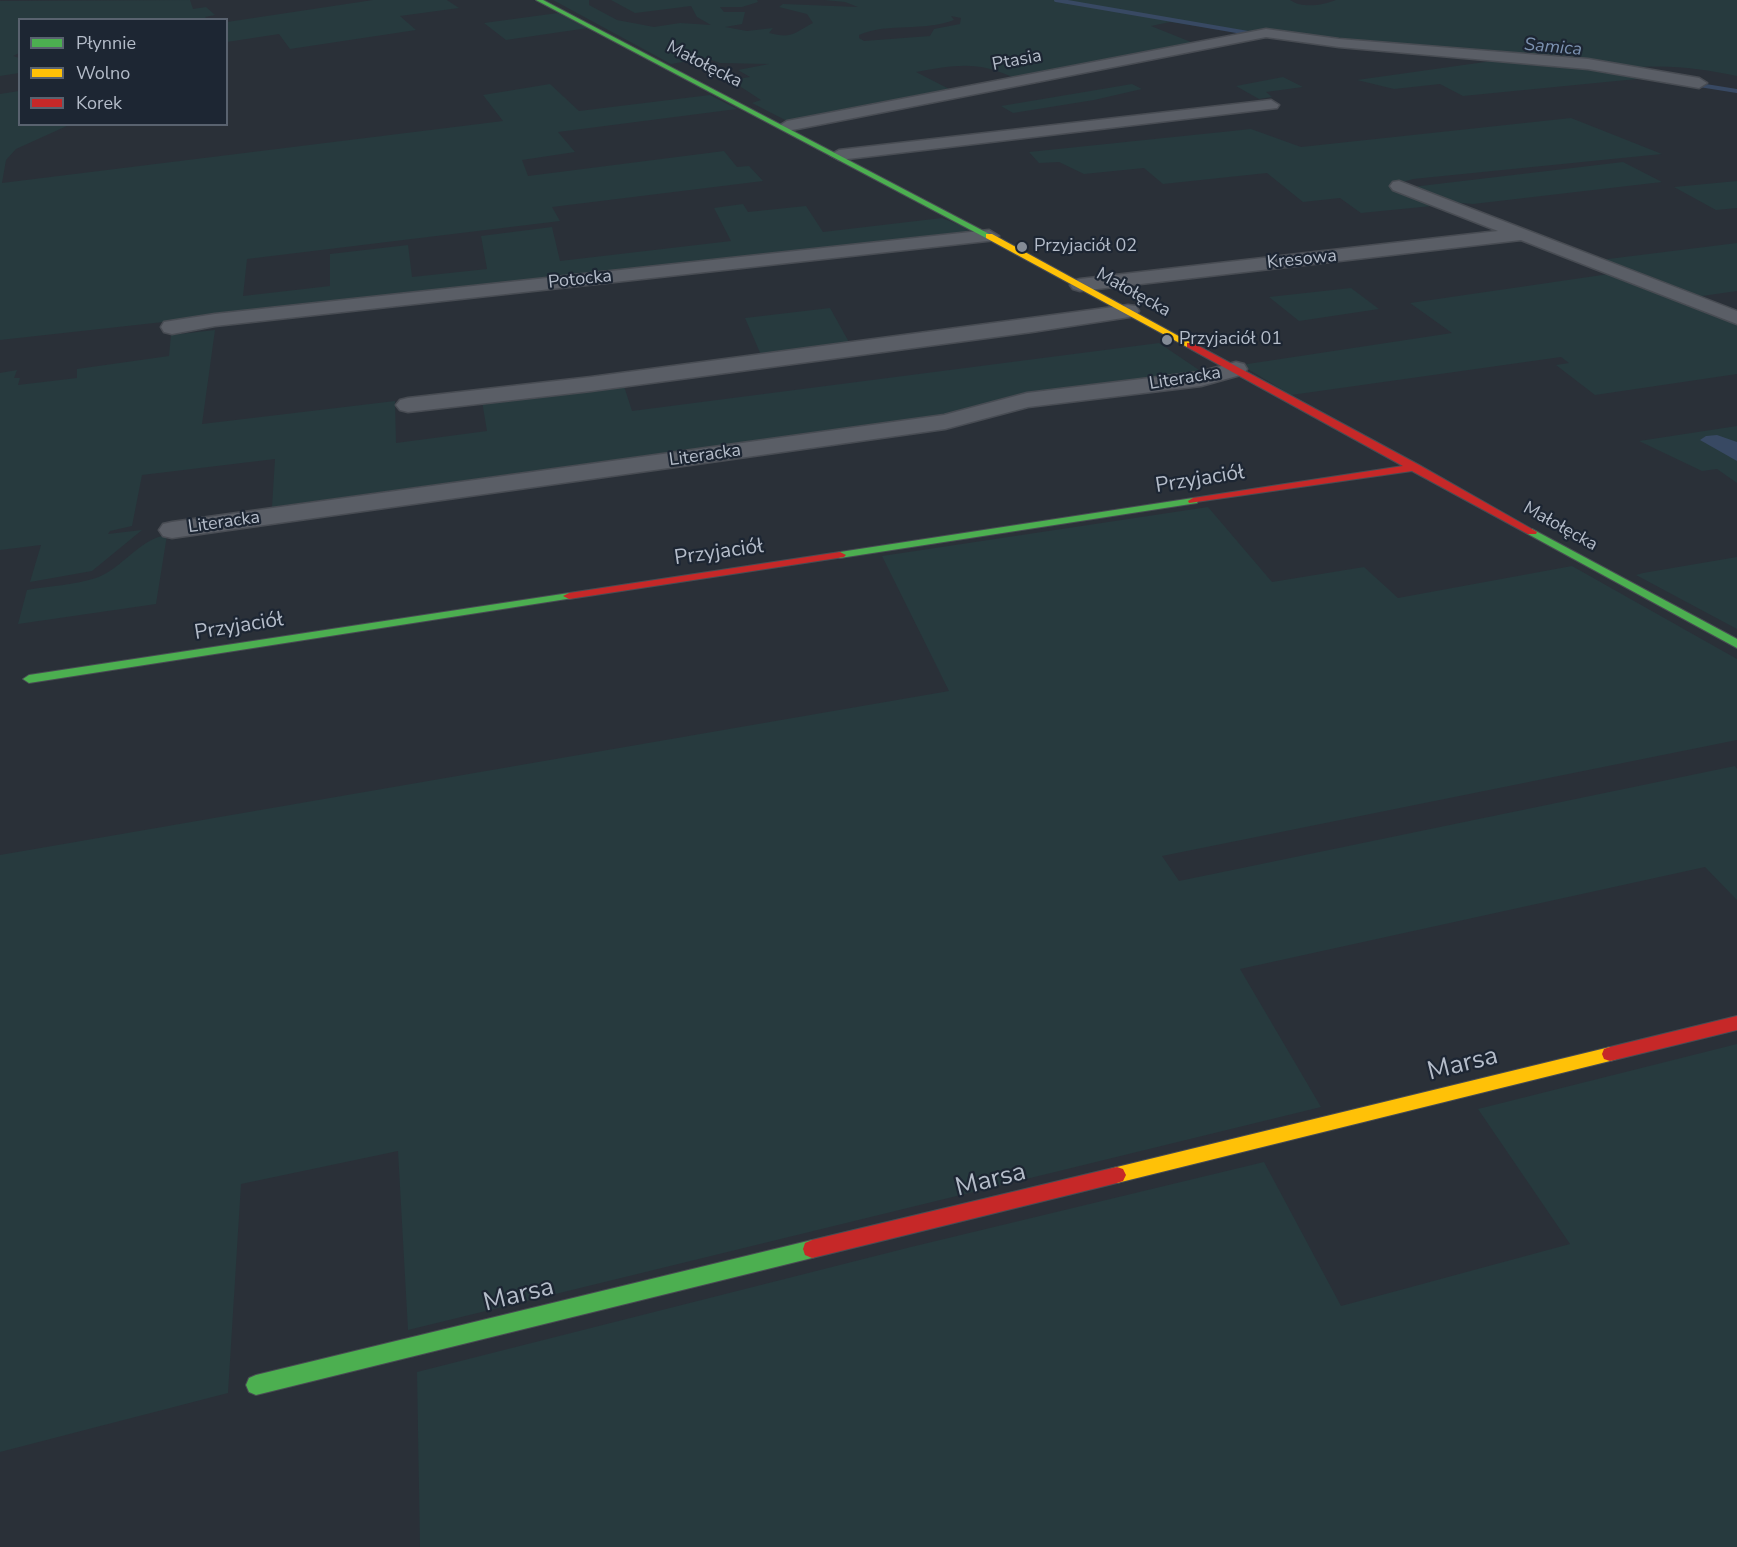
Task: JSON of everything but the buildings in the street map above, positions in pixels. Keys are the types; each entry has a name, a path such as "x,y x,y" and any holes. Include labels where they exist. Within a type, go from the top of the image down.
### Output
{"street":[{"name":"Małołęcka","path":"539,0 787,126 1737,644"},
{"name":"Ptasia","path":"787,126 1266,33 1339,43 1588,64 1699,82"},
{"path":"839,155 1271,105"},
{"name":"Kresowa","path":"1399,186 1737,318"},
{"name":"Kresowa","path":"1080,285 1525,234"},
{"name":"Potocka","path":"172,327 227,319 989,236"},
{"path":"408,405 1032,326 1128,311"},
{"name":"Literacka","path":"172,530 945,422 1027,400 1200,379 1236,369"},
{"name":"Przyjaciół","path":"29,679 1415,467"},
{"name":"Marsa","path":"256,1385 1737,1023"}],"green space":[{"path":"190,0 193,9 206,7 215,15 206,18 18,18 18,54 13,56 18,58 18,73 0,76 0,1"},
{"path":"373,0 447,0 459,8 400,16 416,30 290,49 279,34 228,42 228,22"},
{"path":"553,0 589,0 589,5 617,20 654,27 680,23 711,25 697,17 691,6 635,13 611,0 757,0 758,2 742,7 720,7 724,12 745,12 742,24 725,27 747,31 773,28 769,33 788,35 813,23 807,14 779,7 783,4 858,7 845,2 824,0 1290,0 1295,3 1319,5 1336,0 1737,0 1737,76 1685,68 1632,68 1250,34 1170,22 1151,26 1196,44 1016,79 990,69 967,66 943,67 916,72 953,91 789,122 752,103 761,100 741,87 738,79 750,77 738,70 769,64 720,63 706,58 671,64","holes":["951,16 961,18 960,24 934,29 930,36 864,41 859,38 859,35 871,31 930,26 954,20"]},
{"path":"558,13 588,28 506,40 484,23"},
{"path":"1423,51 1599,66 1647,78 1463,96 1440,84 1394,89 1357,80 1492,61 1423,55"},
{"path":"1283,77 1303,87 1266,92 1272,97 1259,99 1236,86"},
{"path":"550,84 579,111 710,95 737,109 558,132 575,152 522,160 528,176 724,151 737,167 749,166 763,181 552,207 560,221 247,259 243,296 330,286 330,254 408,245 412,277 487,269 481,236 552,227 560,261 731,241 714,208 743,204 748,212 806,206 823,232 942,218 962,226 971,233 0,340 0,94 18,91 18,126 67,126 16,149 6,160 2,183 503,121 483,95"},
{"path":"1132,84 1142,89 1094,100 1013,113 1001,106"},
{"path":"1571,118 1662,154 1413,179 1393,185 1442,205 1361,213 1340,198 1303,202 1267,173 1163,184 1144,168 1084,174 1059,162 1039,163 1029,152 1251,129 1301,147"},
{"path":"1623,162 1662,182 1473,204 1451,202 1412,187"},
{"path":"1737,181 1737,208 1716,210 1674,187"},
{"path":"1737,243 1737,291 1695,297 1600,260"},
{"path":"1616,273 1737,320 1737,374 1595,395 1556,365 1569,363 1561,357 1291,395 1241,365 1452,333 1410,303"},
{"path":"1351,288 1379,309 1299,321 1269,297"},
{"path":"830,308 850,344 761,355 745,318"},
{"path":"215,330 202,424 395,401 396,443 487,431 482,401 623,383 632,411 1159,343 1202,372 977,410 272,507 275,459 142,475 132,526 110,531 108,534 142,530 92,571 30,582 41,545 0,550 0,373 17,370 14,378 20,378 18,385 77,378 77,369 169,356 171,335"},
{"path":"1737,426 1737,483 1717,469 1702,471 1639,441"},
{"path":"1208,507 1272,582 1364,567 1398,598 1572,566 1737,659 1737,740 1162,856 1179,881 1735,766 1737,769 1737,900 1705,867 1240,969 1321,1107 408,1330 398,1151 241,1184 228,1393 0,1452 0,855 949,691 882,556"},
{"path":"167,535 156,604 18,624 27,590 96,578 115,568 148,542"},
{"path":"1737,557 1737,629 1636,575 1643,573"},
{"path":"1737,1044 1737,1547 420,1547 417,1372 911,1247 1264,1162 1341,1306 1570,1244 1478,1109"}],"water":[{"path":"1717,435 1737,442 1737,461 1700,440 1706,436"}],"waterway":[{"name":"Samica","path":"1056,0 1254,34"},
{"name":"Samica","path":"1693,84 1737,91"}],"traffic: fast":[{"path":"539,0 989,236"},
{"path":"840,555 1193,501"},
{"path":"1532,532 1737,644"},
{"path":"29,679 569,596"},
{"path":"256,1385 812,1249"}],"traffic: slow":[{"path":"989,236 1190,345"},
{"path":"1117,1175 1610,1054"}],"traffic: jam":[{"path":"1190,345 1532,532"},
{"path":"1193,501 1415,467"},
{"path":"569,596 840,555"},
{"path":"1610,1054 1737,1023"},
{"path":"812,1249 1117,1175"}],"place":[{"name":"Przyjaciół 02","path":"1022,247"},
{"name":"Przyjaciół 01","path":"1167,340"}]}
